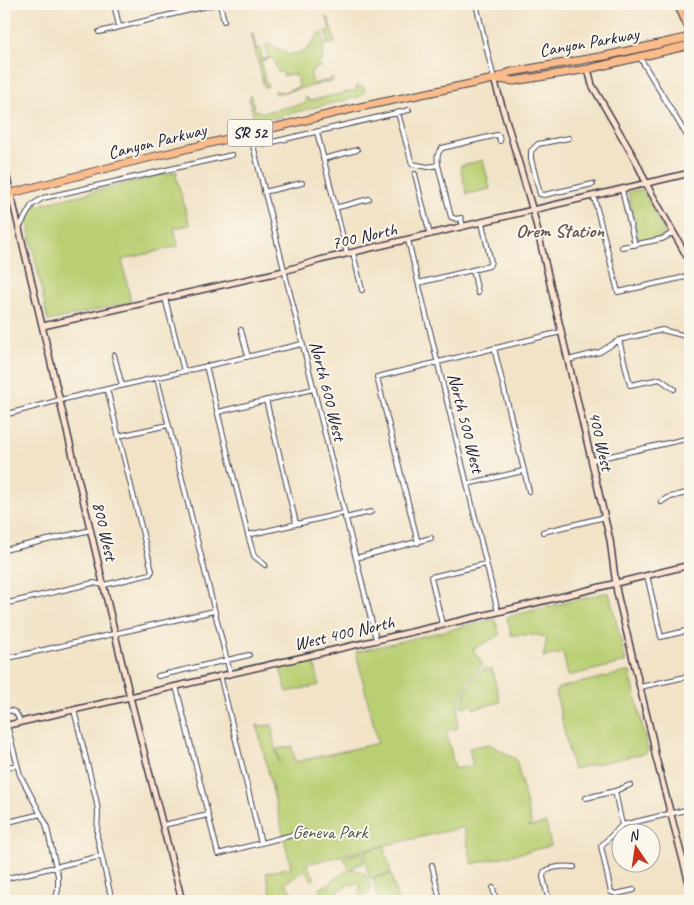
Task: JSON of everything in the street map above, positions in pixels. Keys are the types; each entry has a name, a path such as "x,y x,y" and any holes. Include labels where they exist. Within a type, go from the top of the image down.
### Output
{"highway":[{"name":"Canyon Parkway","path":"7,194 250,133 390,100 494,79 511,72 605,56 690,37"},
{"name":"Canyon Parkway","path":"494,79 514,81 588,69 690,45"}],"main road":[{"path":"677,4 690,32"},
{"path":"682,4 690,16"}],"street":[{"path":"114,4 119,26"},
{"path":"100,32 215,4"},
{"path":"220,4 224,21"},
{"name":"400 West","path":"476,4 494,79 533,211 605,517 617,583 617,593 655,754 690,887"},
{"path":"639,56 690,141"},
{"path":"588,69 592,85 636,161 646,184 690,262"},
{"path":"264,144 409,110"},
{"path":"398,113 412,164 424,166 438,165"},
{"path":"317,132 346,254"},
{"name":"North 600 West","path":"250,133 376,639"},
{"path":"463,227 461,218 451,217 437,156 442,148 497,135 500,141"},
{"path":"569,138 535,146 531,151 531,159 539,191 542,195 593,184"},
{"path":"323,159 357,150"},
{"path":"19,228 32,205 43,198 232,155"},
{"path":"520,162 531,159"},
{"name":"800 West","path":"4,165 7,194 19,228 130,696 182,901"},
{"name":"700 North","path":"43,326 284,271 346,254 690,173"},
{"path":"415,174 430,235"},
{"path":"264,192 302,184"},
{"path":"622,190 634,245"},
{"path":"594,197 618,292 690,276"},
{"path":"335,208 369,199"},
{"path":"418,283 487,267 490,264 482,223"},
{"path":"622,248 662,239 673,233"},
{"name":"North 500 West","path":"408,240 498,612"},
{"path":"353,253 362,290"},
{"path":"473,270 478,293"},
{"path":"165,298 184,371"},
{"path":"241,330 248,357"},
{"path":"568,360 600,352 620,340 662,330 690,337"},
{"path":"418,543 377,377 561,332"},
{"path":"620,340 630,385 660,379 674,389"},
{"path":"4,415 60,400 302,344"},
{"path":"494,348 529,492"},
{"path":"114,355 122,386"},
{"path":"206,366 254,556 265,565"},
{"path":"157,378 230,673"},
{"path":"4,604 93,583 104,585 150,574 152,571 108,389"},
{"path":"218,412 313,389"},
{"path":"266,400 296,524"},
{"path":"119,436 168,425"},
{"path":"592,460 690,438"},
{"path":"467,484 523,471"},
{"path":"661,502 666,498 690,492"},
{"path":"345,518 371,512"},
{"path":"248,535 344,513"},
{"path":"543,532 605,517"},
{"path":"4,550 91,530"},
{"path":"356,558 431,538"},
{"path":"442,624 431,577 486,564"},
{"name":"West 400 North","path":"6,726 498,612 690,565"},
{"path":"647,575 660,638 690,630"},
{"path":"4,659 214,611"},
{"path":"158,676 249,655"},
{"path":"220,675 261,843"},
{"path":"640,687 690,676"},
{"path":"176,686 218,854 304,832"},
{"path":"4,710 14,711 18,714 20,722"},
{"path":"74,710 96,799 98,811 97,836 112,901"},
{"path":"6,726 17,765 26,787 46,824 57,866 58,884 55,901"},
{"path":"4,768 17,765"},
{"path":"586,798 615,791 630,785"},
{"path":"615,791 621,822"},
{"path":"635,822 690,809"},
{"path":"4,823 41,814"},
{"path":"163,825 208,815"},
{"path":"612,835 601,846 610,890 613,893 634,890"},
{"path":"4,879 101,856"},
{"path":"684,861 690,859"},
{"path":"432,865 440,901"},
{"path":"549,901 543,877 544,872 564,866 574,867"},
{"path":"493,888 496,901"},
{"path":"245,901 259,898"}],"green space":[{"path":"327,17 335,43 323,46 323,61 319,63 320,67 310,72 313,84 329,80 332,77 333,81 276,94 274,92 276,90 282,92 299,87 296,75 284,76 282,72 278,72 273,58 261,61 265,81 268,85 264,87 251,33 253,33 256,49 260,48 262,59 268,58 265,46 270,44 289,55 307,50 319,33 322,32 324,43 328,42 326,31 330,30"},
{"path":"356,87 364,87 365,90 361,96 260,121 254,118 249,99 251,95 255,111 258,110 260,113 306,103 305,98 308,98 309,101 357,90"},
{"path":"483,160 490,189 467,194 460,166"},
{"path":"177,171 176,177 190,225 174,228 178,246 122,260 131,302 48,321 27,220 29,213 35,206"},
{"path":"642,189 666,233 660,237 639,242 628,192"},
{"path":"609,592 626,662 568,676 563,653 543,657 547,638 539,635 511,635 507,617"},
{"name":"Geneva Park","path":"495,619 500,635 473,649 483,665 471,678 463,693 458,710 458,728 446,731 455,769 473,765 469,748 489,744 516,759 531,823 529,827 546,823 551,846 472,864 464,827 306,864 315,878 312,880 305,870 285,883 292,893 280,901 270,901 269,899 257,901 272,898 266,873 291,867 257,725 272,725 274,734 272,735 279,763 277,749 292,746 295,762 378,743 356,652"},
{"path":"314,661 319,685 287,692 280,668"},
{"path":"485,668 488,671 492,669 500,702 473,709 472,705 462,707 469,685"},
{"path":"630,672 648,751 574,769 556,692 558,688"},
{"path":"384,846 391,873 369,878 364,852"},
{"path":"361,852 364,863 357,864 357,866 351,869 363,872 371,886 370,892 357,900 362,895 358,889 361,887 358,882 353,885 351,883 328,898 326,893 321,897 319,894 321,888 350,869 343,858"},
{"path":"391,874 398,901 378,901 373,878"}],"district":[{"name":"Orem Station","path":"560,231"}]}
